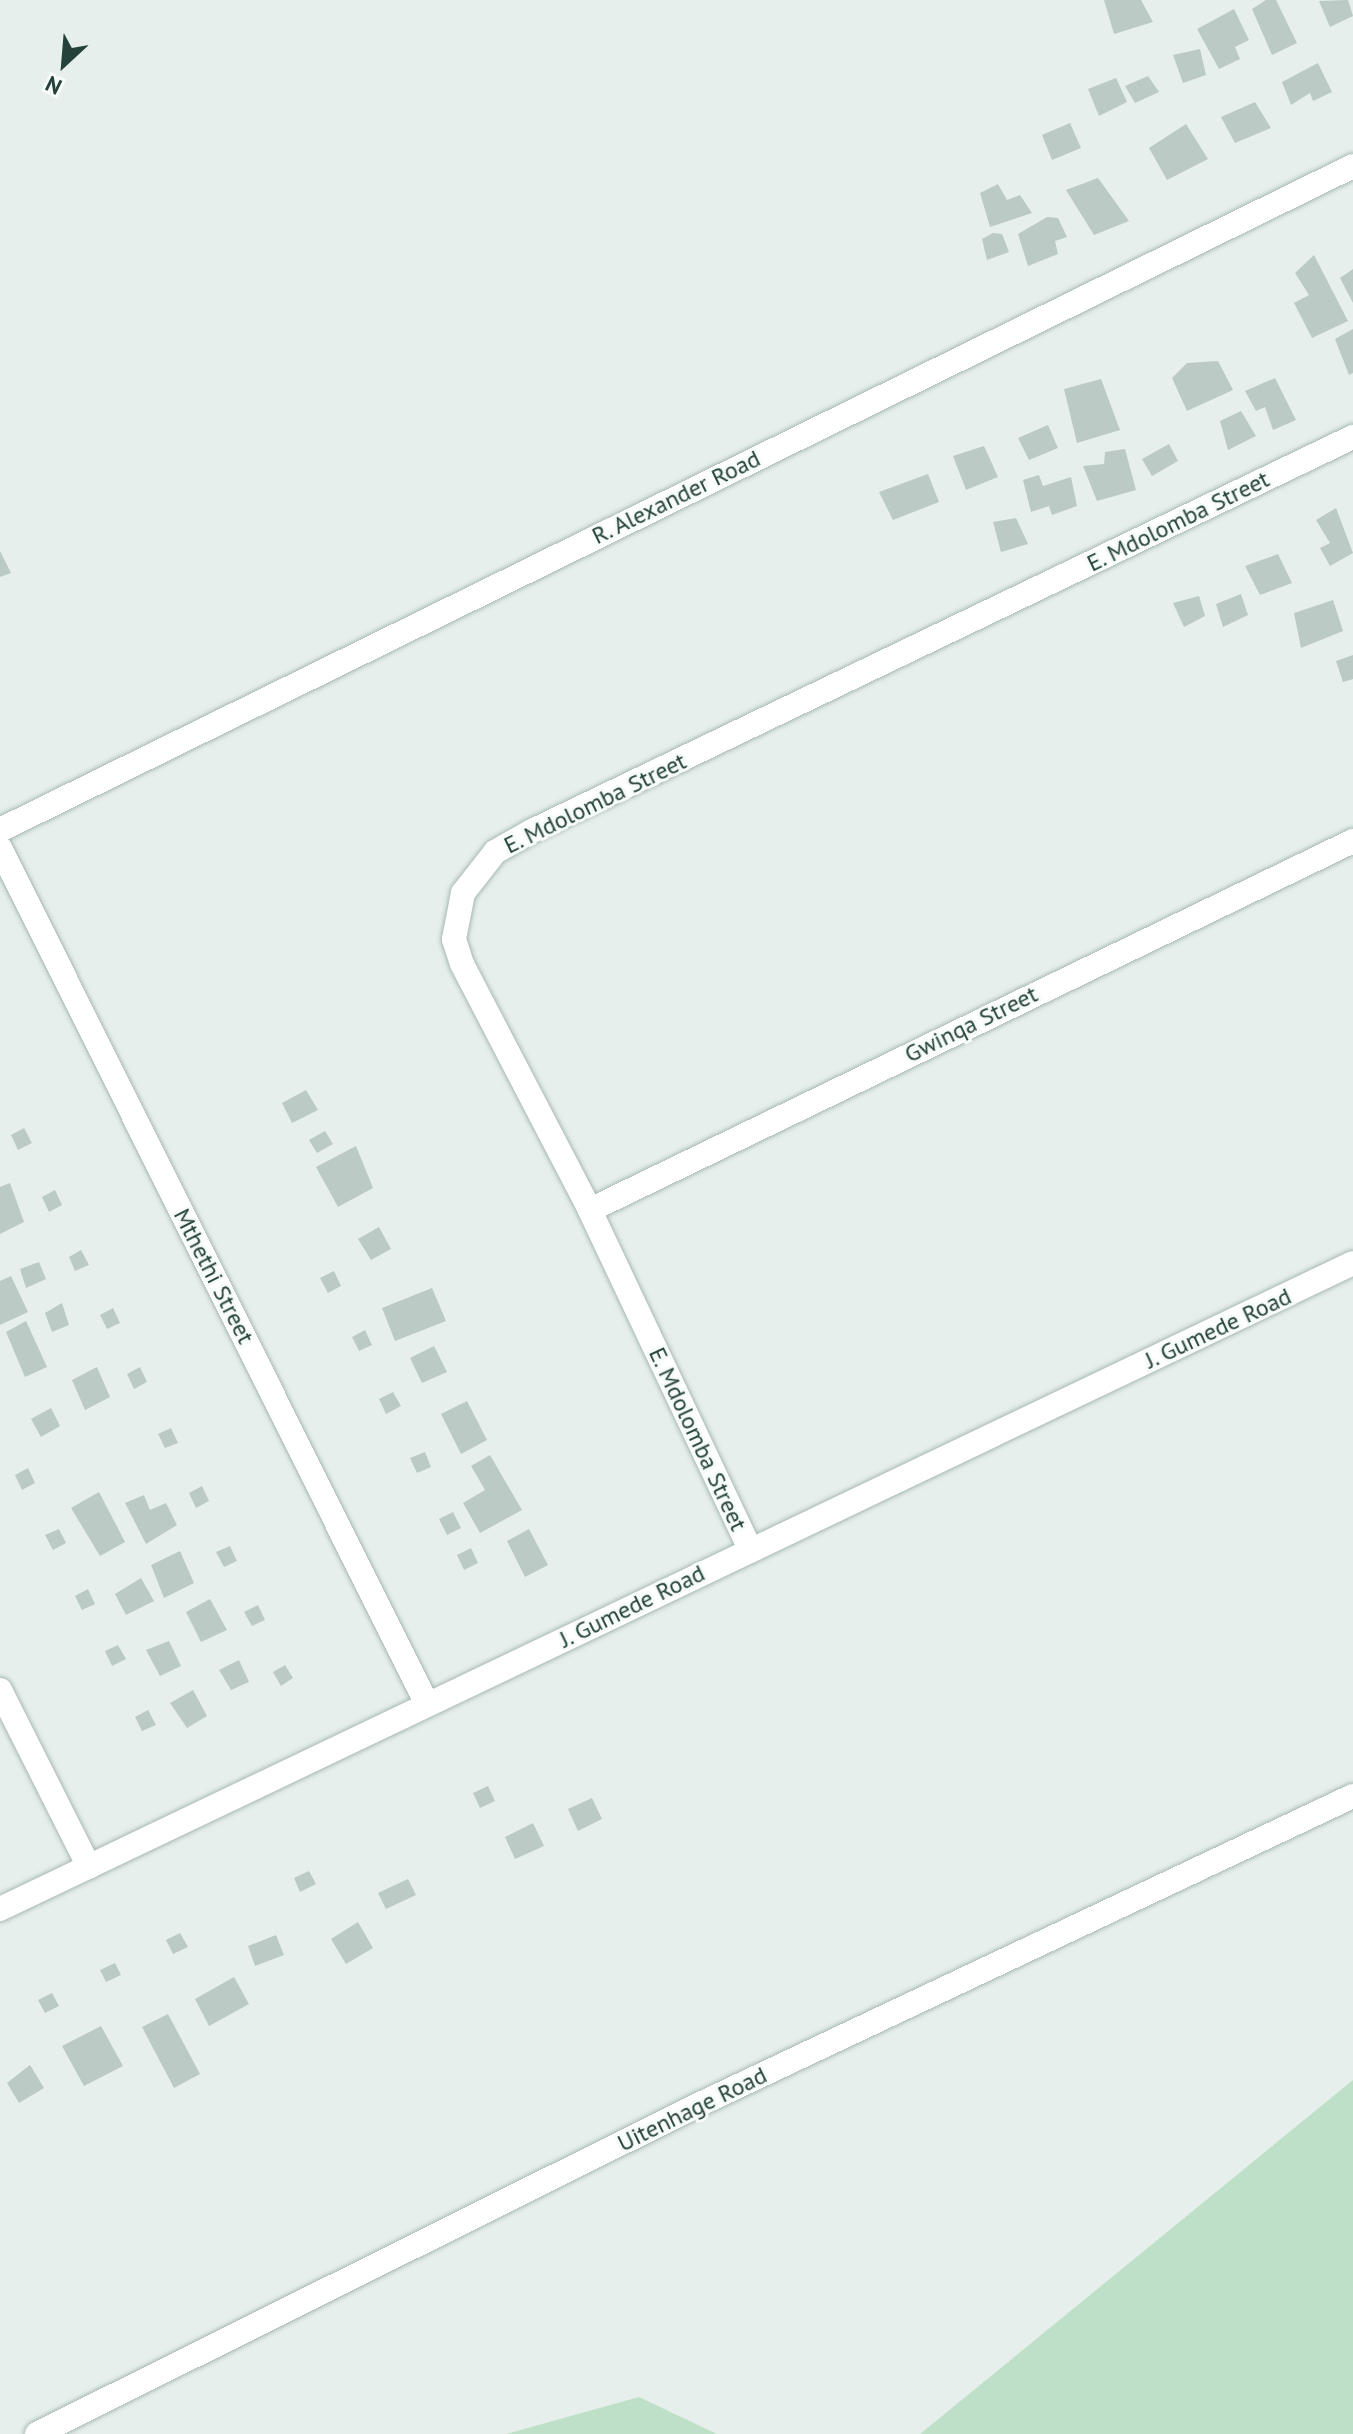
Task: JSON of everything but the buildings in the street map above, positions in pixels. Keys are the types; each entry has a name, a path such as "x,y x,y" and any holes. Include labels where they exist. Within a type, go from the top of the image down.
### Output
{"street":[{"name":"R. Alexander Road","path":"0,830 1353,166"},
{"name":"E. Mdolomba Street","path":"750,1549 590,1210 478,1002 454,939 463,893 495,852 1353,437"},
{"name":"Gwinqa Street","path":"590,1210 1353,841"},
{"name":"Mthethi Street","path":"0,848 427,1704"},
{"name":"J. Gumede Road","path":"0,1909 1353,1263"},
{"path":"0,1690 89,1867"},
{"name":"Uitenhage Road","path":"37,2434 698,2105 1353,1796"}],"green space":[{"path":"1353,2080 1353,2434 920,2434"},
{"path":"639,2397 717,2434 506,2434"}]}
